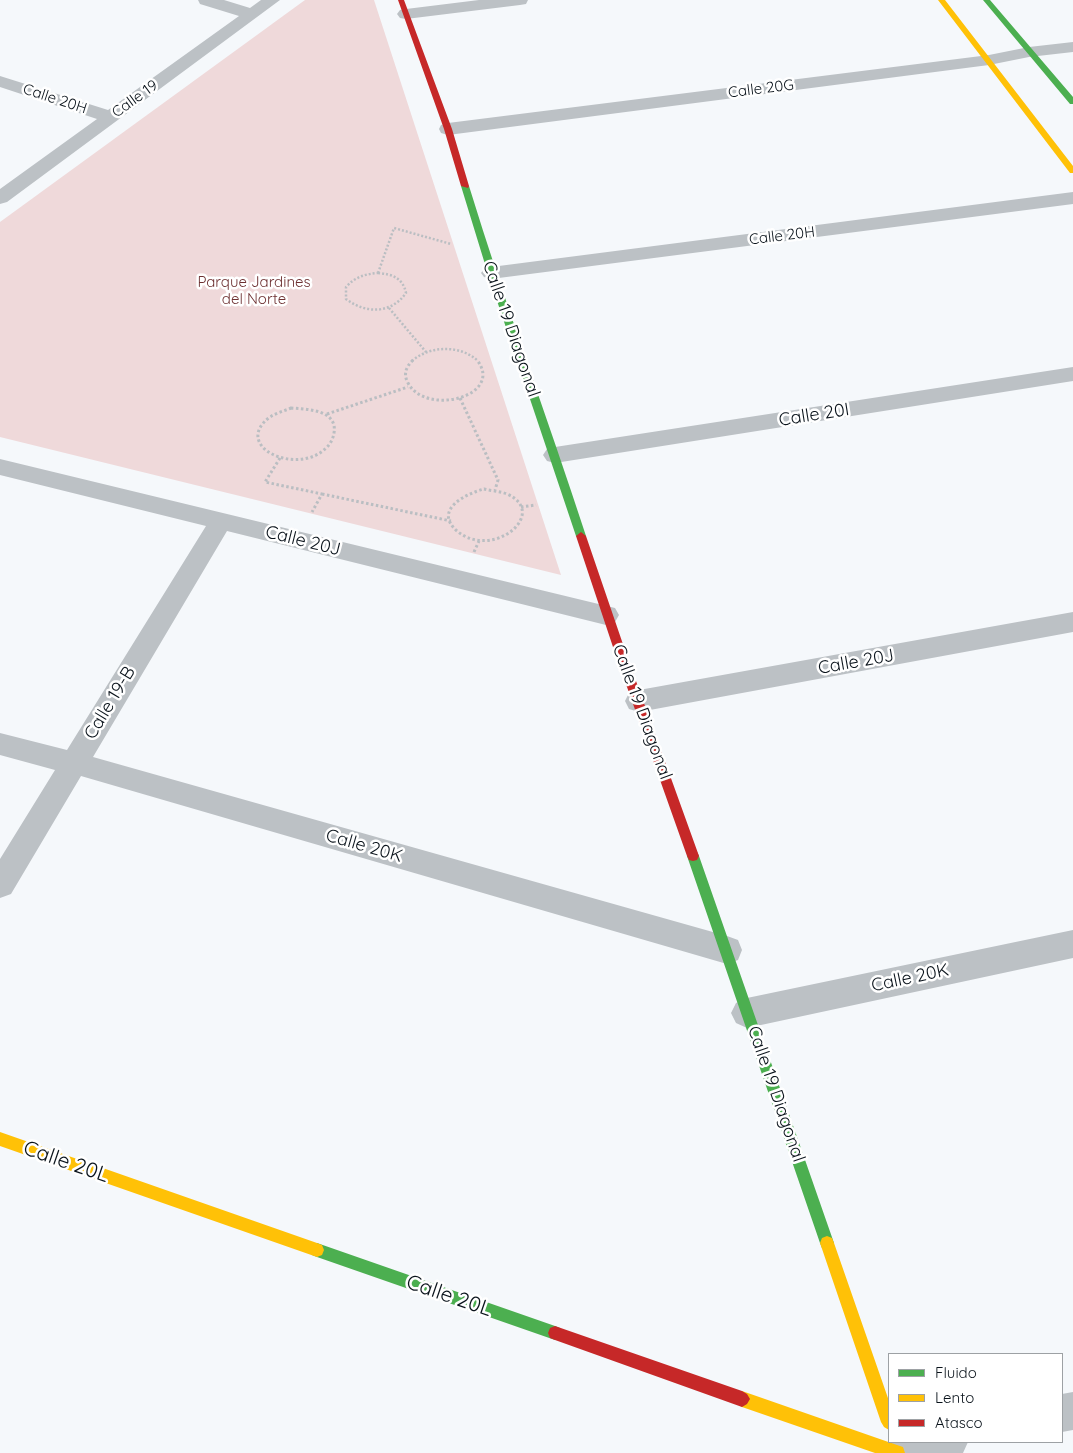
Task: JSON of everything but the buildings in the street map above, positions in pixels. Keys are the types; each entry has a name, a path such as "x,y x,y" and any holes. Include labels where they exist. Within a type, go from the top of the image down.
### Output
{"street":[{"path":"206,0 252,14"},
{"name":"Calle 19","path":"0,198 272,0"},
{"path":"404,7 520,0"},
{"path":"941,0 1073,171"},
{"path":"986,0 1073,102"},
{"name":"Calle 19 Diagonal","path":"404,7 448,129 491,273 555,455 606,615 639,701 727,950 747,1013 888,1419"},
{"name":"Calle 20G","path":"448,129 989,60 1029,52 1073,47"},
{"name":"Calle 20H","path":"0,81 110,117"},
{"name":"Calle 20H","path":"491,273 1073,198"},
{"name":"Calle 20I","path":"555,455 1073,374"},
{"name":"Calle 20J","path":"0,467 606,615"},
{"name":"Calle 19-B","path":"0,885 221,521"},
{"name":"Calle 20J","path":"639,701 1073,622"},
{"name":"Calle 20K","path":"0,744 74,763 727,950"},
{"name":"Calle 20K","path":"747,1013 1073,944"},
{"name":"Calle 20L","path":"0,1139 899,1453"},
{"path":"904,1453 945,1443"}],"path":[{"path":"378,273 394,228 485,254"},
{"path":"378,273 396,277 406,287 406,293 403,299 389,308 369,310 352,305 346,299 346,287 358,276 378,273"},
{"path":"389,308 426,352"},
{"path":"450,349 463,351 474,356 482,364 485,372 483,382 476,390 460,398 439,401 415,394 408,387 404,379 404,371 408,363 426,352 450,349"},
{"path":"326,415 408,387"},
{"path":"460,398 498,480 495,490"},
{"path":"291,408 310,409 326,415 334,421 336,430 334,439 329,447 319,454 306,459 280,458 269,454 258,440 263,424 275,414 291,408"},
{"path":"280,458 265,482 451,521"},
{"path":"484,489 506,493 516,499 522,507 521,524 514,532 504,538 491,541 478,541 459,533 451,521 450,510 455,502 463,496 484,489"},
{"path":"296,539 322,494"}],"green space":[{"name":"Parque Jardines del Norte","path":"305,0 374,0 561,575 0,437 0,222"}],"traffic: fast":[{"path":"986,0 1073,102"},
{"path":"465,186 581,536"},
{"path":"693,856 827,1243"},
{"path":"317,1250 555,1333"}],"traffic: slow":[{"path":"941,0 1073,171"},
{"path":"0,1139 317,1250"},
{"path":"827,1243 888,1419"},
{"path":"742,1399 897,1453"}],"traffic: jam":[{"path":"401,0 448,129 465,186"},
{"path":"581,536 693,856"},
{"path":"555,1333 742,1399"}]}
